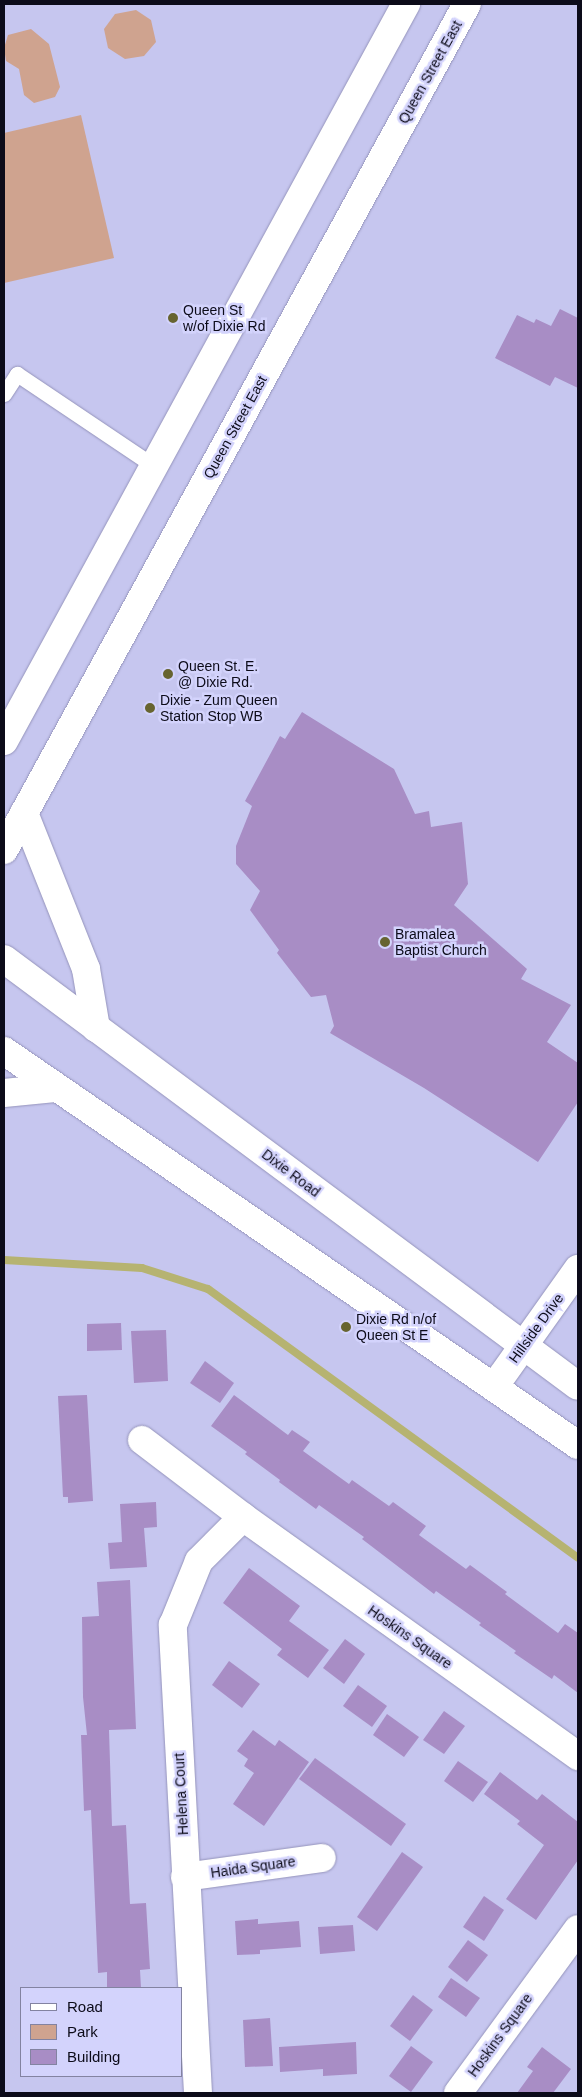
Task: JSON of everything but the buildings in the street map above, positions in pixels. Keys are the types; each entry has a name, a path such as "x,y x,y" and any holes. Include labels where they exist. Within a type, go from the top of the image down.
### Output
{"main road":[{"path":"4,741 406,4"},
{"name":"Queen Street East","path":"4,850 467,4"},
{"path":"24,813 86,968 96,1028"},
{"name":"Dixie Road","path":"4,959 578,1386"},
{"path":"4,1051 55,1088 578,1445"},
{"path":"4,1093 55,1088"},
{"name":"Hillside Drive","path":"494,1387 578,1269"},
{"path":"142,1440 243,1517"},
{"name":"Hoskins Square","path":"243,1517 578,1756"},
{"name":"Helena Court","path":"198,2093 184,1877 173,1625 199,1561 243,1517"},
{"name":"Haida Square","path":"184,1877 322,1858"},
{"name":"Hoskins Square","path":"458,2093 578,1929"}],"lane":[{"path":"4,394 17,374 154,466"}],"green space":[{"path":"136,10 151,20 156,42 144,56 125,59 108,48 104,29 115,14"},
{"path":"31,29 49,44 60,87 55,97 34,103 24,95 19,69 6,61 4,48 8,35"},
{"path":"81,115 114,258 4,283 4,133"}],"waterway":[{"path":"4,1260 142,1268 208,1289 578,1558"}],"place":[{"name":"Queen St w/of Dixie Rd","path":"173,318"},
{"name":"Queen St. E. @ Dixie Rd.","path":"168,674"},
{"name":"Dixie - Zum Queen Station Stop WB","path":"150,708"},
{"name":"Bramalea Baptist Church","path":"385,942"},
{"name":"Dixie Rd n/of Queen St E","path":"346,1327"}]}
